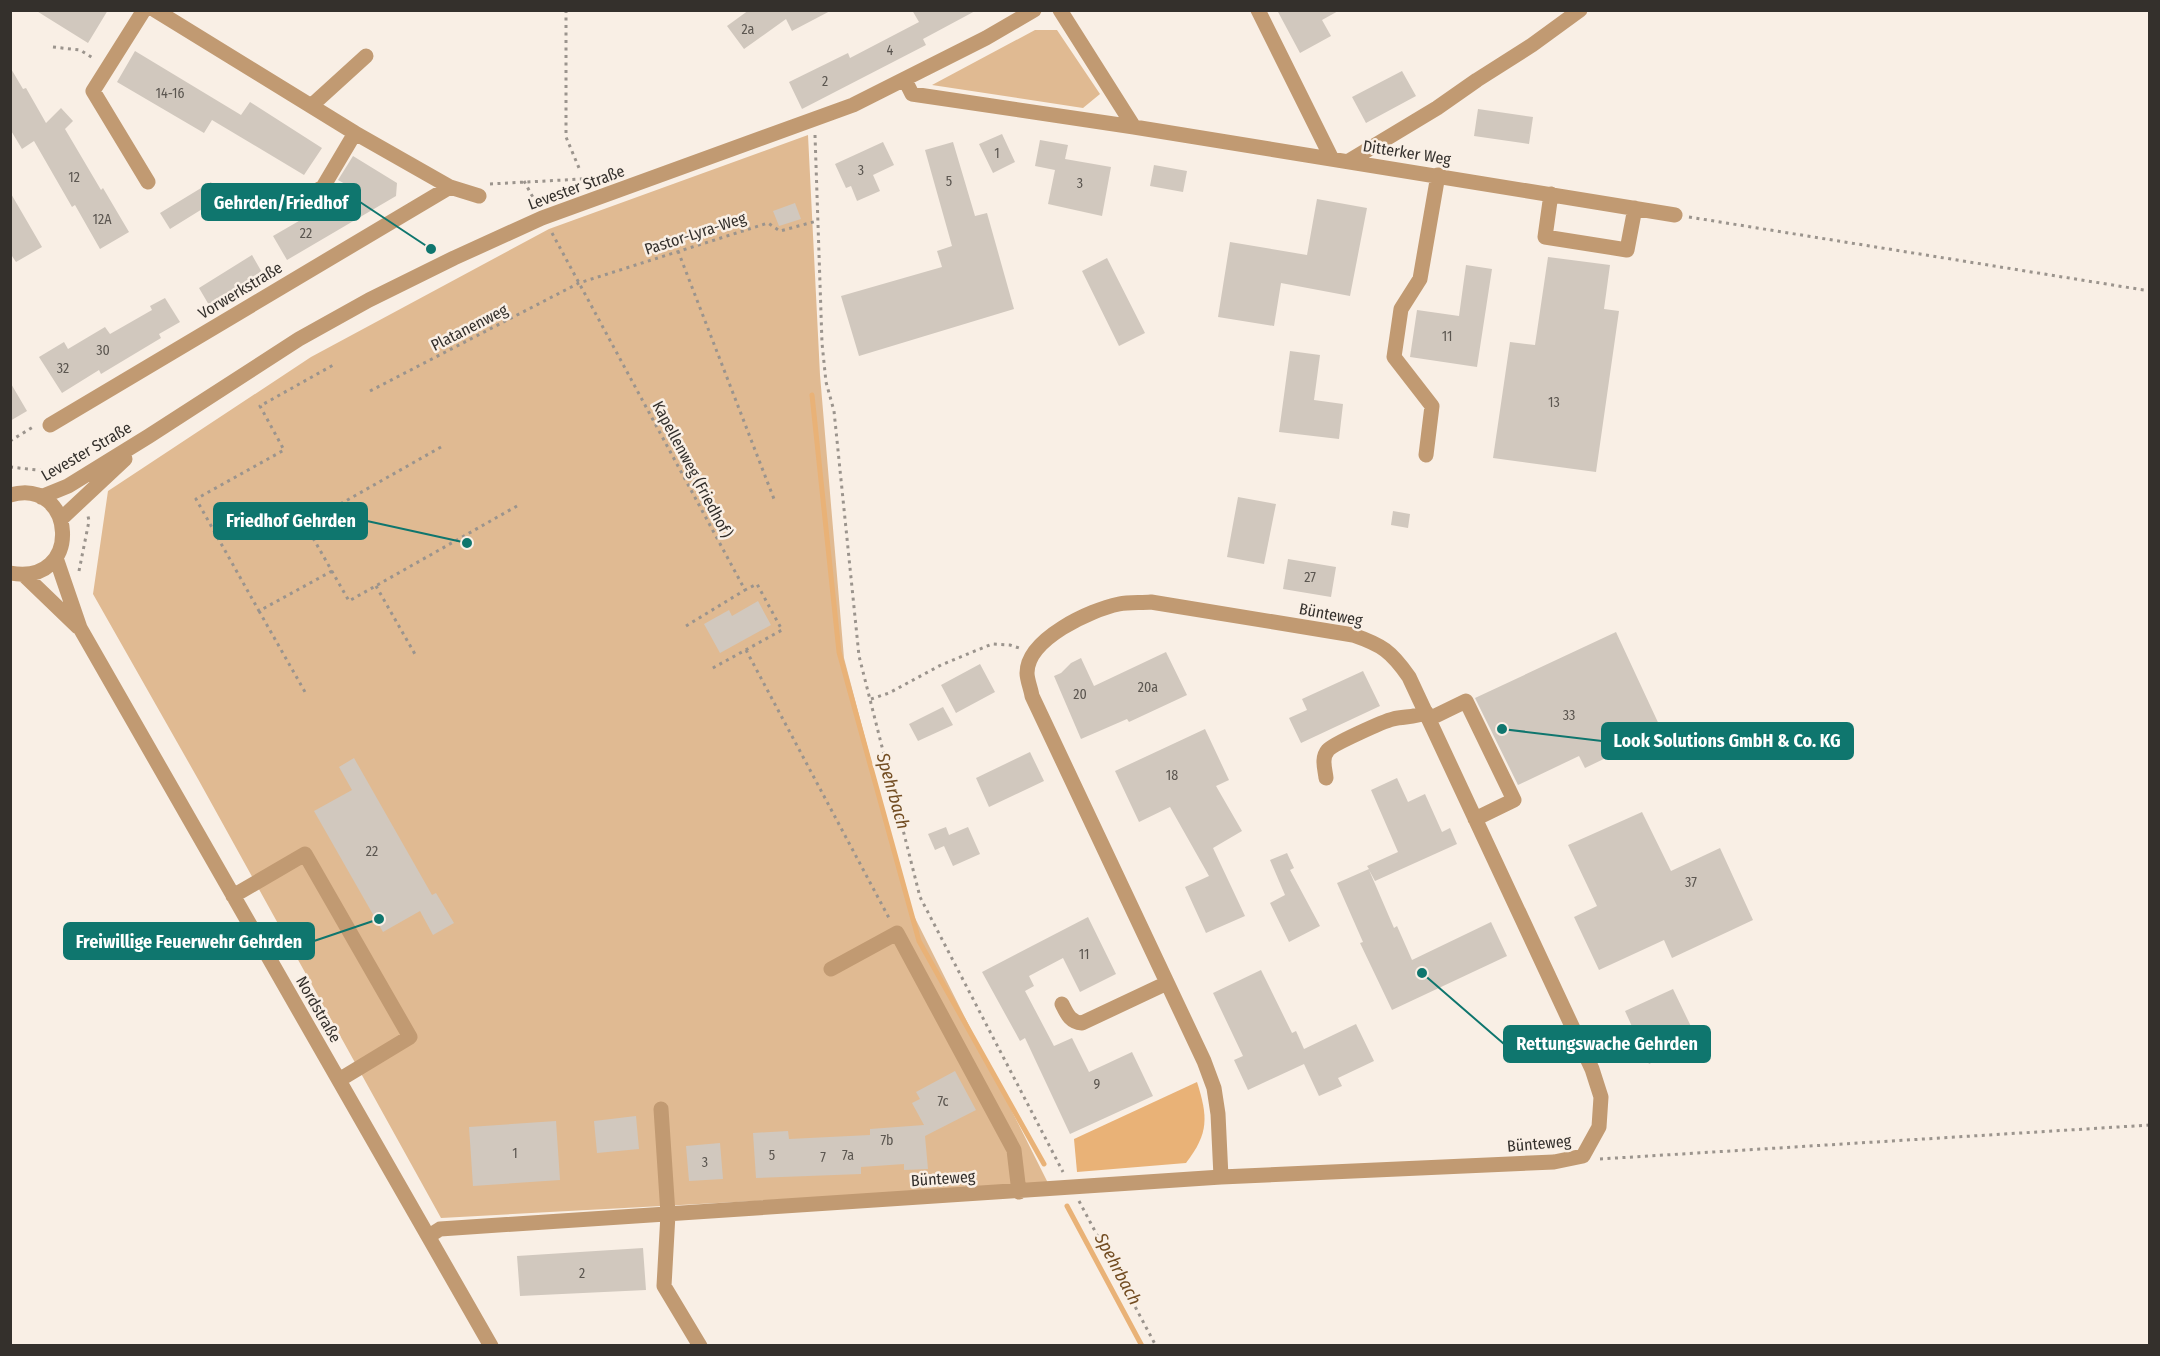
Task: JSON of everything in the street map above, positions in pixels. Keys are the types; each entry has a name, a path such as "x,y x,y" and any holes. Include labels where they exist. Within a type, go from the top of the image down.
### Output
{"street":[{"path":"144,10 93,91 148,182"},
{"path":"155,10 355,133 450,187 480,190"},
{"name":"Levester Straße","path":"41,497 68,486 299,339 369,300 454,258 542,218 853,105 905,80 1034,10"},
{"path":"1060,10 1134,127"},
{"path":"1258,10 1332,159"},
{"path":"1349,161 1437,108 1580,10"},
{"path":"311,106 366,56"},
{"name":"Ditterker Weg","path":"905,80 912,94 1438,175 1675,215"},
{"path":"295,203 323,187 355,133"},
{"path":"1426,455 1432,406 1394,357 1401,309 1420,279 1438,175"},
{"name":"Vorwerkstraße","path":"50,425 450,187"},
{"path":"1551,194 1545,237 1627,250 1635,208"},
{"name":"Levester Straße","path":"61,519 149,436"},
{"path":"12,493 32,494 49,502 61,519 64,534 62,547 47,567 36,573 17,574"},
{"name":"Nordstraße","path":"56,558 80,628 491,1346"},
{"name":"Nordstraße","path":"17,574 80,628"},
{"name":"Bünteweg","path":"429,1236 440,1229 1221,1177 1554,1162 1582,1156 1599,1127 1601,1097 1592,1069 1409,677 1395,657 1377,643 1353,635 1151,602 1118,604 1083,617 1048,637 1032,653"},
{"path":"1032,653 1027,673 1032,696 1204,1061 1214,1088 1218,1114 1221,1177"},
{"path":"1326,778 1323,761 1328,750 1395,718 1427,716 1466,701 1514,800 1475,819"},
{"path":"233,896 305,854 410,1037 339,1080"},
{"path":"831,969 897,933 1014,1150 1020,1191"},
{"path":"1062,1004 1070,1018 1082,1023 1167,983"},
{"path":"661,1109 668,1214 664,1286 700,1346"}],"path":[{"path":"566,10 566,137 579,168"},
{"path":"53,46 80,50 91,57"},
{"path":"813,120 822,343 826,382 834,411 859,656 920,897 1156,1346"},
{"path":"480,190 606,177"},
{"path":"1675,215 2150,291"},
{"name":"Pastor-Lyra-Weg","path":"579,283 768,223 780,231 817,221"},
{"name":"Kapellenweg (Friedhof)","path":"549,229 745,590"},
{"path":"678,251 774,499"},
{"name":"Platanenweg","path":"370,392 579,283"},
{"path":"305,692 196,499 284,450 260,406 335,364"},
{"path":"10,441 35,426 50,425"},
{"path":"441,447 305,524 349,601 517,506"},
{"path":"10,467 58,472 68,486"},
{"path":"79,501 87,512 89,521 79,568 80,577"},
{"path":"259,611 332,571"},
{"path":"686,626 757,584 782,630 711,669"},
{"path":"376,586 416,656"},
{"path":"870,699 889,693 941,665 992,644 1010,645 1032,653"},
{"path":"747,650 897,933"},
{"path":"1582,1156 1606,1160 2150,1125"}],"shaded area":[{"path":"1035,30 1057,30 1100,94 1083,108 932,85"},
{"path":"808,135 820,375 844,658 910,908 1049,1185 441,1218 93,594 108,491 311,357 549,229"},
{"path":"1197,1082 1203,1105 1204,1124 1199,1143 1186,1163 1077,1172 1074,1139"}],"building":[{"path":"35,10 108,10 88,43"},
{"path":"749,10 832,10 792,31 786,19 744,49 727,26"},
{"path":"912,10 977,10 923,39 926,45 802,109 789,82 848,53 850,58 919,22"},
{"path":"1277,10 1340,10 1322,20 1331,36 1300,53"},
{"path":"135,51 241,115 250,102 322,148 304,175 212,120 204,133 117,82"},
{"path":"10,67 23,89 26,88 46,123 61,108 73,121 65,129 129,232 100,249 75,205 72,207 34,141 22,149 10,129"},
{"path":"1402,71 1416,96 1366,123 1352,97"},
{"path":"1478,109 1533,117 1529,144 1474,136"},
{"path":"1002,134 1015,162 993,173 979,144"},
{"path":"1040,140 1068,145 1065,159 1111,167 1102,216 1048,204 1055,170 1035,166"},
{"path":"883,142 894,165 873,175 880,191 857,201 851,186 846,188 835,164"},
{"path":"953,142 975,216 987,213 1014,309 859,356 841,296 942,267 937,251 952,246 925,150"},
{"path":"353,156 397,183 396,196 287,260 273,236 354,189 338,180"},
{"path":"1154,165 1187,171 1183,192 1150,186"},
{"path":"211,182 220,198 170,229 160,213"},
{"path":"10,192 42,247 16,262 10,253"},
{"path":"1317,199 1367,208 1350,296 1281,283 1274,326 1218,317 1230,242 1307,255"},
{"path":"795,203 801,219 779,226 773,211"},
{"path":"252,255 264,276 209,305 199,288"},
{"path":"1548,257 1610,265 1604,309 1619,311 1596,472 1493,458 1510,342 1535,345"},
{"path":"1107,258 1145,333 1119,346 1082,271"},
{"path":"1466,265 1492,269 1477,367 1410,357 1417,310 1459,316"},
{"path":"165,298 180,322 159,334 161,338 101,374 99,370 62,393 39,357 64,342 68,349 105,327 110,334 152,310 150,306"},
{"path":"1290,351 1320,355 1314,400 1343,404 1339,439 1279,432"},
{"path":"10,382 27,411 10,421"},
{"path":"1238,497 1276,504 1264,564 1227,557"},
{"path":"1393,511 1410,514 1408,528 1391,525"},
{"path":"1288,559 1336,567 1331,597 1283,589"},
{"path":"758,601 771,625 720,653 704,624 729,610 732,616"},
{"path":"1616,632 1662,731 1585,768 1579,756 1518,785 1475,698"},
{"path":"1166,652 1187,695 1129,722 1127,719 1081,739 1054,676 1081,658 1094,686"},
{"path":"980,664 995,692 956,713 941,685"},
{"path":"1363,671 1380,706 1301,743 1289,718 1307,710 1302,699"},
{"path":"943,707 953,725 918,741 909,724"},
{"path":"1205,729 1229,780 1216,786 1242,831 1213,848 1245,916 1206,933 1185,887 1209,876 1170,807 1139,822 1115,771"},
{"path":"1030,752 1044,781 989,807 976,778"},
{"path":"354,758 432,895 436,893 454,923 433,935 420,911 383,932 314,811 352,790 339,767"},
{"path":"1397,778 1408,802 1425,794 1442,832 1450,828 1457,844 1375,881 1369,870 1394,928 1397,926 1412,960 1491,922 1507,956 1392,1010 1360,943 1363,942 1337,883 1369,869 1367,866 1398,852 1371,790"},
{"path":"1642,812 1671,871 1720,848 1753,920 1672,958 1664,940 1599,970 1574,917 1597,906 1568,845"},
{"path":"946,827 949,835 968,827 980,854 953,866 944,846 935,850 928,834"},
{"path":"1287,853 1294,868 1290,870 1320,926 1289,942 1270,903 1285,895 1270,860"},
{"path":"1088,917 1116,974 1080,992 1063,958 1029,976 1034,986 1025,991 1054,1046 1072,1038 1089,1072 1132,1052 1153,1096 1070,1134 1025,1038 1020,1041 982,972"},
{"path":"1261,970 1292,1033 1296,1031 1304,1049 1356,1024 1374,1061 1338,1078 1342,1086 1319,1096 1304,1064 1248,1090 1234,1060 1243,1056 1213,993"},
{"path":"1673,989 1698,1041 1649,1064 1625,1011"},
{"path":"955,1071 976,1110 925,1136 928,1169 904,1170 904,1164 861,1167 861,1174 756,1178 753,1133 788,1131 789,1139 870,1135 870,1129 924,1125 912,1103 920,1099 916,1092"},
{"path":"636,1116 639,1149 597,1153 594,1121"},
{"path":"556,1121 560,1180 473,1186 469,1127"},
{"path":"720,1143 723,1179 689,1181 686,1146"},
{"path":"643,1248 646,1290 520,1296 517,1256"}],"waterway":[{"name":"Spehrbach","path":"812,395 839,652 919,941 1044,1164"},
{"name":"Spehrbach","path":"1067,1206 1142,1346"}],"place":[{"name":"Gehrden/Friedhof","path":"431,249"},
{"name":"Friedhof Gehrden","path":"467,543"},
{"name":"Look Solutions GmbH & Co. KG","path":"1502,729"},
{"name":"Freiwillige Feuerwehr Gehrden","path":"379,919"},
{"name":"Rettungswache Gehrden","path":"1422,973"}]}
